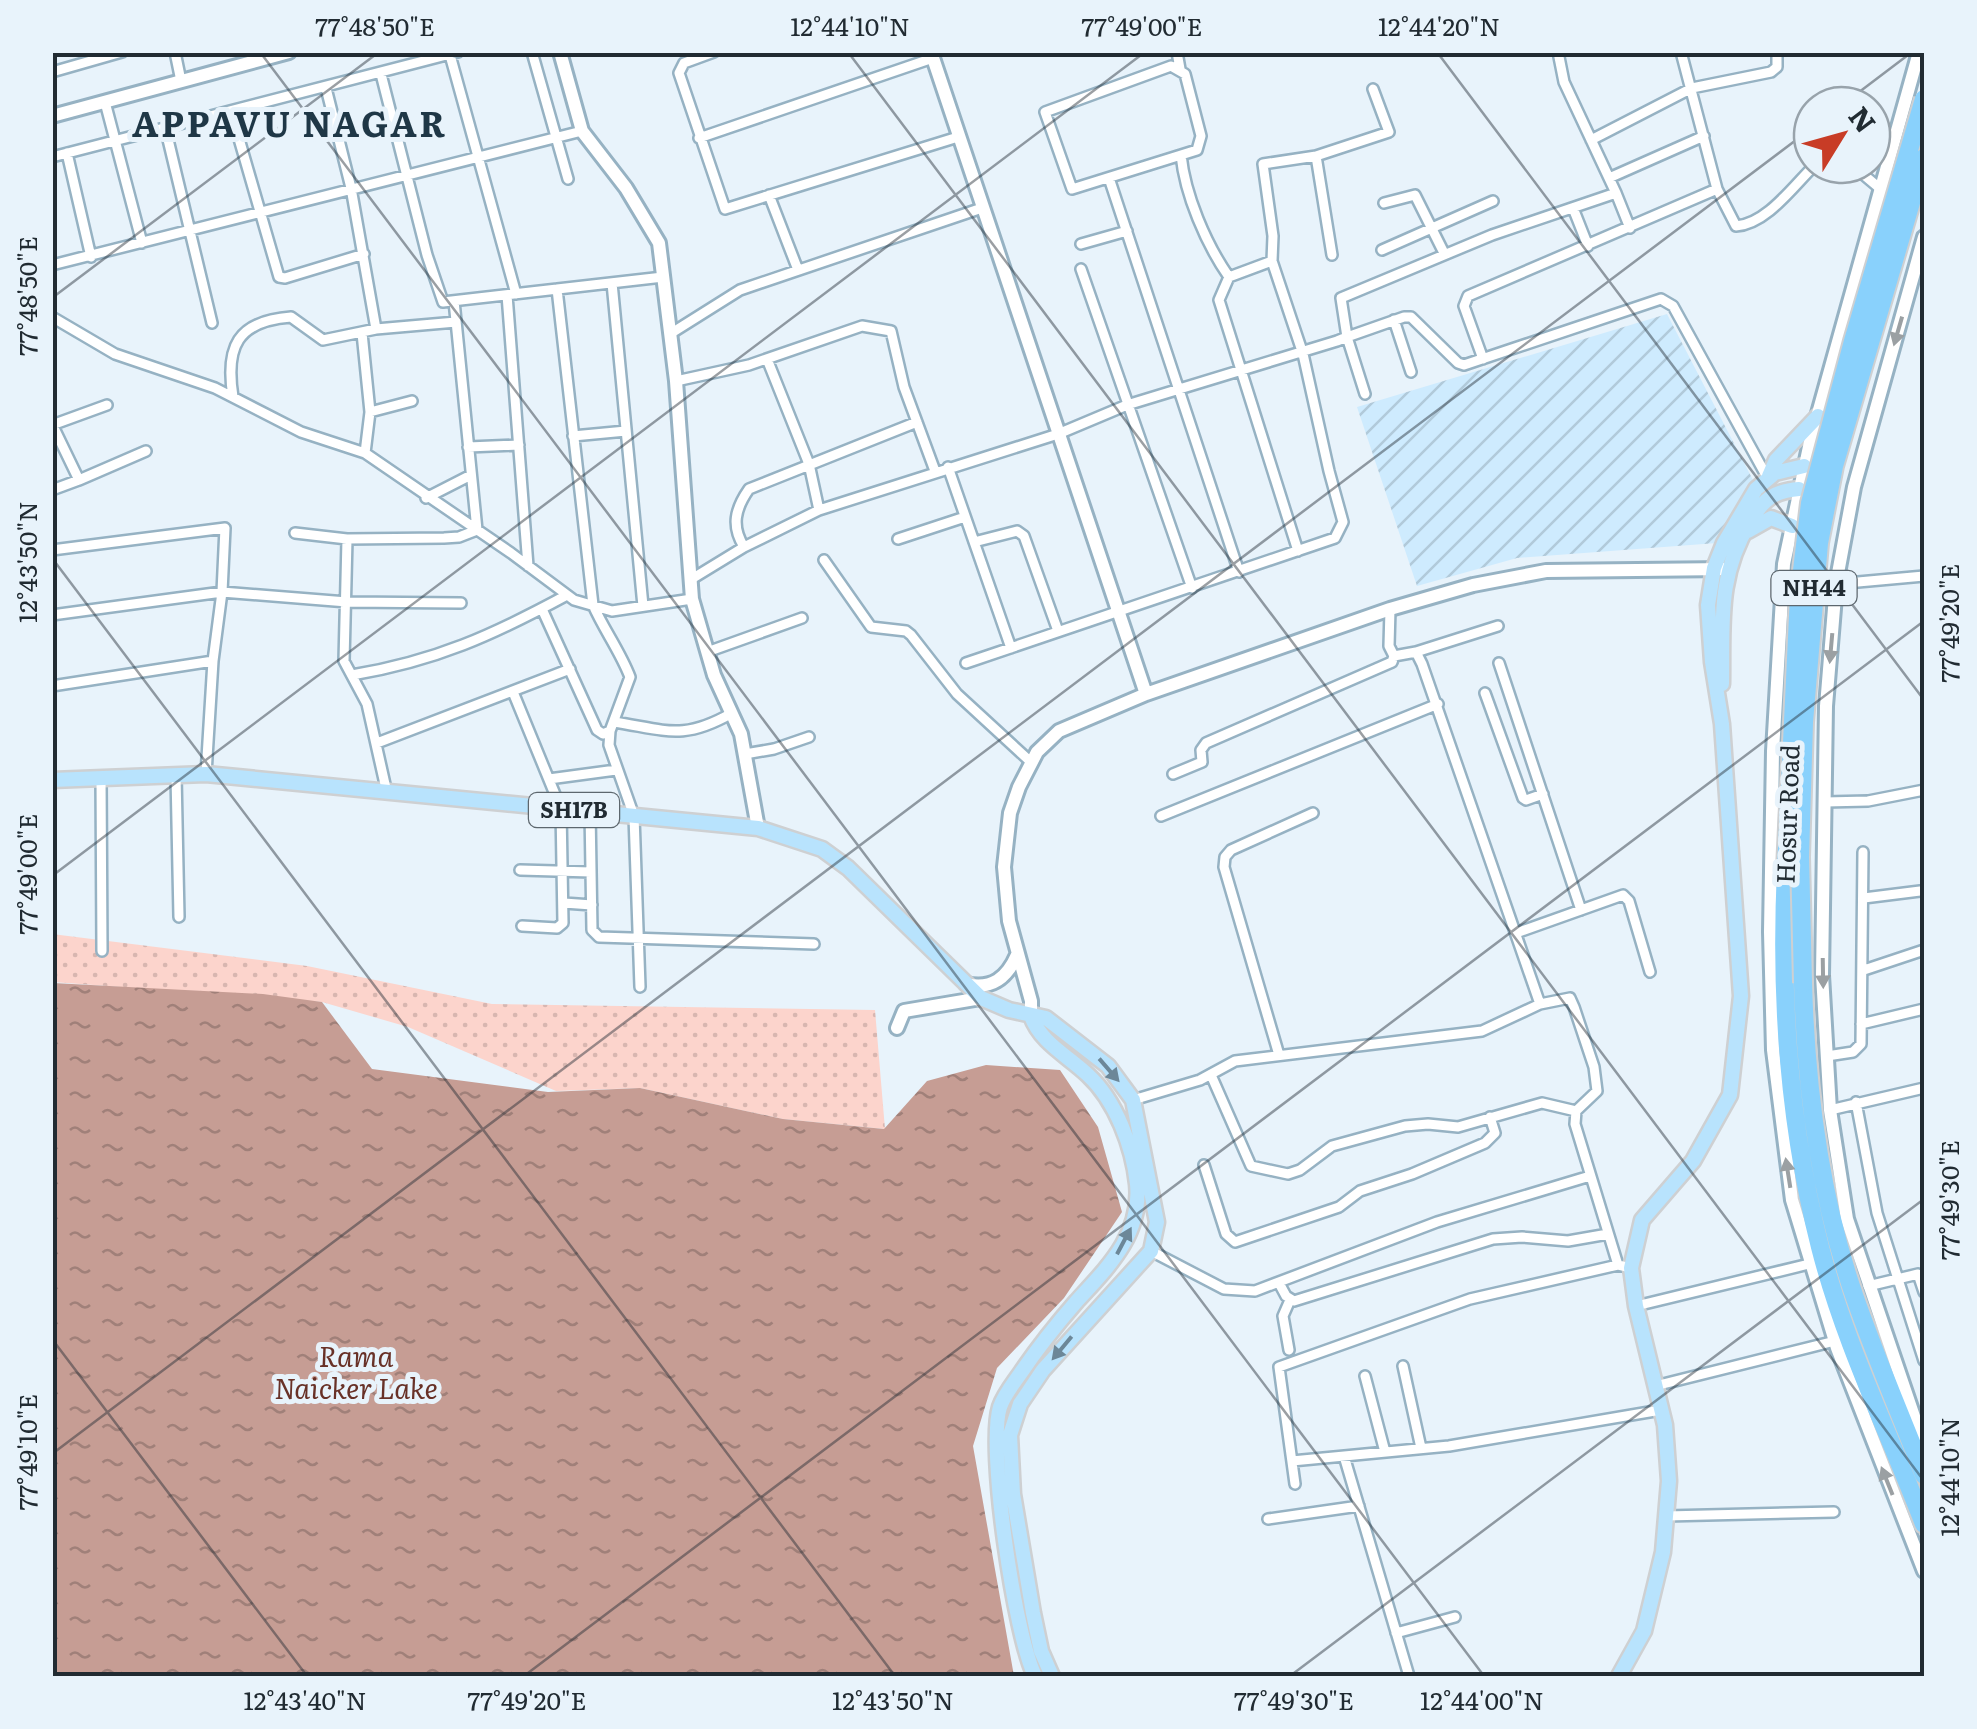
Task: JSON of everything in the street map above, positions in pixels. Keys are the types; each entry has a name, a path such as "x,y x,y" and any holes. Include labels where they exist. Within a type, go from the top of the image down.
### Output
{"highway":[{"name":"Hosur Road","path":"1924,99 1810,503 1798,614 1786,869 1778,906 1794,1105 1820,1247 1834,1294 1895,1425 1924,1475"},
{"name":"Hosur Road","path":"1924,158 1834,466 1819,543 1804,741 1800,857 1804,1008 1825,1188 1924,1524"},
{"path":"1804,1008 1824,1005"}],"main road":[{"path":"1619,1676 1644,1631 1663,1552 1669,1480 1661,1410 1624,1267 1642,1220 1694,1161 1730,1096 1741,996 1722,724 1708,606 1721,568 1724,543 1776,460 1818,416"},
{"path":"1768,477 1804,466"},
{"path":"1721,568 1772,494 1800,488"},
{"path":"1740,538 1764,519 1792,526"},
{"name":"SH17B","path":"52,780 206,774 758,828 822,848 848,868 981,998 1046,1018 1108,1066 1133,1100 1157,1222 1151,1251"},
{"path":"1031,1016 1037,1034 1102,1090 1116,1114 1137,1184 1133,1223 1125,1243 1032,1357 1000,1404 994,1436 998,1486 1023,1640 1035,1676"},
{"path":"1052,1676 1041,1651 1012,1494 1010,1436 1020,1404 1043,1370 1151,1251"}],"street":[{"path":"52,72 122,52"},
{"path":"175,52 181,81"},
{"path":"52,116 181,81 242,58 288,52"},
{"path":"532,52 568,179"},
{"path":"560,52 582,131 626,188 659,243 676,381 692,599 707,652 741,734 758,828"},
{"path":"714,52 684,63 679,73 725,208 958,136"},
{"path":"1177,52 1180,69"},
{"path":"1558,52 1564,82 1630,228"},
{"path":"1681,52 1718,189 1733,224 1744,226 1767,212 1795,185"},
{"path":"1590,140 1692,88 1771,72 1777,67 1777,52"},
{"path":"1892,153 1920,52"},
{"path":"52,157 381,74 425,57 454,54 512,294 528,566"},
{"path":"699,138 932,55 1146,694"},
{"path":"1171,66 1180,69 1185,74 1201,136 1197,150 1072,189 1045,112 1171,66"},
{"path":"381,74 443,302 663,278"},
{"path":"326,88 351,188 376,329"},
{"path":"966,664 1335,538 1343,522 1304,354 1272,261 1273,236 1263,164 1316,156 1389,132 1373,89"},
{"path":"105,102 142,243"},
{"path":"231,110 278,277 364,254"},
{"path":"165,127 212,323"},
{"path":"52,265 582,131"},
{"path":"1608,178 1704,136"},
{"path":"67,153 91,257"},
{"path":"1181,155 1183,176 1218,262 1229,277"},
{"path":"1316,156 1332,255"},
{"path":"1892,163 1908,184 1924,189"},
{"path":"1110,178 1239,572"},
{"path":"1876,185 1924,202"},
{"path":"1883,185 1804,466 1784,564 1778,653 1777,1094 1792,1200 1809,1264 1834,1342 1924,1571"},
{"path":"1483,359 1464,300 1718,189"},
{"path":"1364,394 1347,337 1341,298 1444,253 1552,212 1616,193"},
{"path":"770,195 798,270"},
{"path":"1384,203 1415,195 1444,253"},
{"path":"1382,250 1493,202"},
{"path":"670,334 740,290 982,208"},
{"path":"1572,208 1588,246"},
{"path":"1874,215 1901,215 1916,220 1924,228"},
{"path":"1080,244 1127,231"},
{"path":"1923,1440 1847,1219 1830,1110 1824,1005 1824,802 1826,706 1836,584 1854,488 1920,276 1924,237"},
{"path":"1272,261 1229,277 1219,300 1298,551"},
{"path":"1081,269 1192,588"},
{"path":"612,283 642,606"},
{"path":"557,289 593,605 621,652 630,677 608,746 634,816 640,987"},
{"path":"690,580 744,547 819,510 1058,434 1127,405 1304,354 1411,317 1458,364 1661,299 1672,306 1768,477"},
{"path":"454,300 477,530"},
{"path":"232,397 230,359 235,341 264,321 291,317 323,340 376,329 456,322"},
{"path":"52,318 114,354 216,388 300,432 365,453 568,595 612,611 692,599"},
{"path":"1394,320 1411,372"},
{"path":"676,381 766,360 862,326 892,331 904,386 935,471"},
{"path":"362,333 370,412 365,453"},
{"path":"766,360 809,464 819,510"},
{"path":"370,412 412,401"},
{"path":"80,480 53,425 107,405"},
{"path":"744,547 736,533 736,520 738,504 749,489 917,422"},
{"path":"573,436 626,432"},
{"path":"468,447 519,445"},
{"path":"52,490 146,451"},
{"path":"948,467 1011,648"},
{"path":"426,498 471,475"},
{"path":"898,539 965,517"},
{"path":"52,550 224,528 206,774"},
{"path":"295,532 348,539 460,538 477,530"},
{"path":"974,542 1017,532 1024,536 1058,631"},
{"path":"348,539 344,661 367,704 387,792"},
{"path":"824,560 871,627 906,631 957,694 1032,763"},
{"path":"1031,1016 1028,986 1004,894 1004,866 1010,813 1032,763 1046,741 1059,731 1146,694 1390,609 1473,585 1546,571 1721,568"},
{"path":"1836,584 1924,576"},
{"path":"52,615 222,592 347,602 461,603"},
{"path":"352,675 465,647 568,595"},
{"path":"542,608 597,730 603,734 612,727 686,732 709,726 732,712"},
{"path":"1172,774 1202,762 1200,750 1206,743 1392,662 1390,609"},
{"path":"707,652 802,618"},
{"path":"1394,656 1498,626"},
{"path":"1416,652 1438,704 1540,1004"},
{"path":"52,686 213,661"},
{"path":"1499,664 1581,910"},
{"path":"377,743 570,669"},
{"path":"513,692 561,809 564,920 560,926 522,926"},
{"path":"1485,693 1522,798 1542,794"},
{"path":"1161,816 1438,704"},
{"path":"745,754 809,737"},
{"path":"549,779 616,770"},
{"path":"176,775 179,918"},
{"path":"101,777 102,951"},
{"path":"1824,802 1868,801 1924,790"},
{"path":"590,812 594,934 638,940 814,944"},
{"path":"1279,1055 1224,867 1225,857 1231,850 1313,813"},
{"path":"1827,1056 1858,1050 1862,1044 1863,852"},
{"path":"520,870 591,872"},
{"path":"1864,898 1920,890"},
{"path":"1516,934 1623,895 1650,972"},
{"path":"564,903 592,905"},
{"path":"1864,970 1924,950"},
{"path":"966,984 991,985 1007,973 1017,955"},
{"path":"897,1028 904,1010 981,998"},
{"path":"1133,1100 1200,1080 1235,1061 1482,1030 1540,1004 1570,998 1574,1007 1594,1067 1597,1091 1576,1111 1575,1124 1608,1234 1624,1267 1470,1299 1280,1368 1295,1484"},
{"path":"1861,1024 1924,1009"},
{"path":"1211,1075 1251,1166 1288,1174 1300,1170 1332,1146 1406,1126 1458,1127 1542,1103 1576,1111"},
{"path":"1830,1110 1924,1088"},
{"path":"1856,1102 1877,1213 1924,1361"},
{"path":"1204,1166 1226,1234 1235,1242 1339,1208 1360,1192 1485,1143 1495,1134 1490,1117"},
{"path":"1151,1251 1224,1289 1255,1291 1437,1222 1590,1176"},
{"path":"1289,1350 1284,1316 1290,1300 1366,1281 1494,1239 1568,1240 1608,1234"},
{"path":"1636,1306 1809,1264"},
{"path":"1868,1286 1918,1274 1924,1292"},
{"path":"1278,1283 1290,1300"},
{"path":"1655,1386 1834,1342"},
{"path":"1403,1366 1421,1448"},
{"path":"1365,1376 1385,1452"},
{"path":"1292,1461 1421,1448 1661,1410"},
{"path":"1344,1456 1409,1676"},
{"path":"1268,1519 1359,1506"},
{"path":"1666,1516 1834,1512"},
{"path":"1396,1634 1455,1618"}],"shaded area":[{"path":"1667,314 1755,484 1717,543 1517,558 1417,586 1357,407"},
{"path":"52,934 307,966 492,1004 875,1010 885,1129 783,1119 640,1088 556,1091 408,1027 322,1002 53,982"}],"water":[{"name":"Rama Naicker Lake","path":"53,983 263,994 322,1002 372,1069 548,1092 640,1088 783,1119 884,1129 927,1081 986,1065 1060,1070 1098,1127 1122,1212 1064,1298 997,1368 973,1446 1014,1676 53,1676"}],"district":[{"name":"APPAVU NAGAR","path":"290,125"}]}
